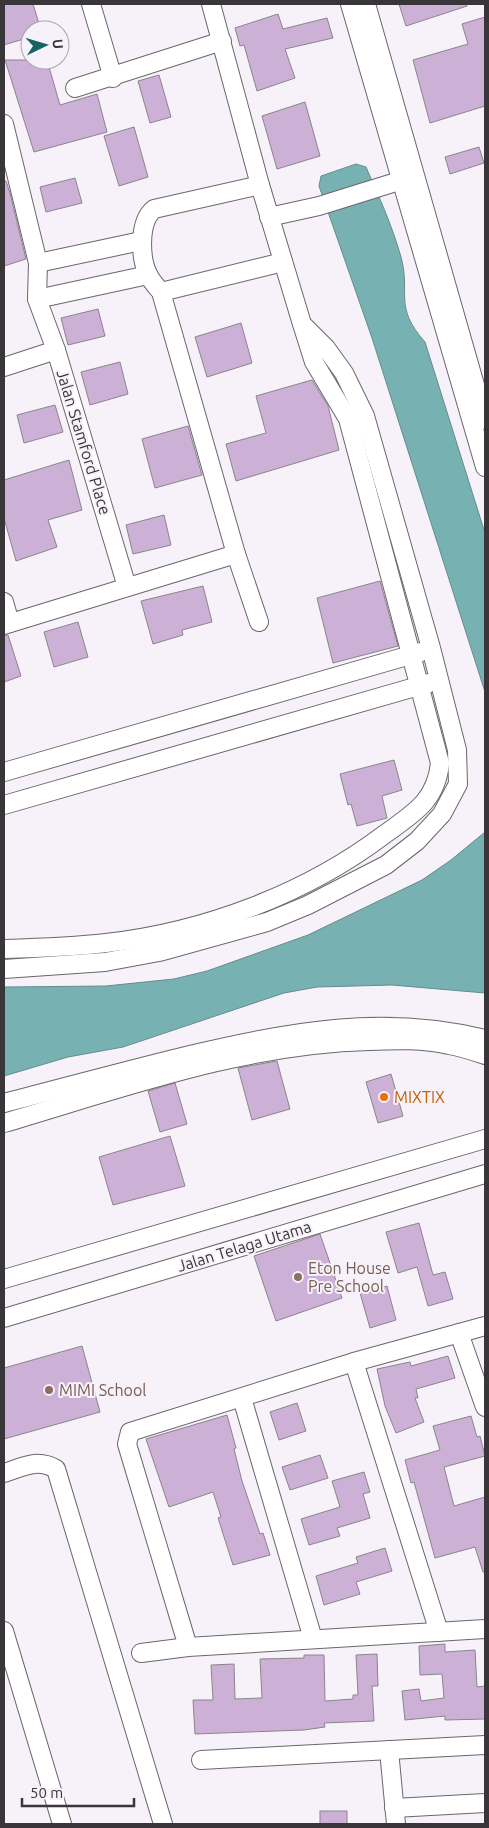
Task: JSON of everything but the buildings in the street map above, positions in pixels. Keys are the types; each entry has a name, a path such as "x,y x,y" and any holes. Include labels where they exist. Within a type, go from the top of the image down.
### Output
{"street":[{"path":"91,4 113,78"},
{"path":"4,949 107,943 203,923 300,887 366,849 426,802 438,781 440,762 418,686 348,420 314,362 269,217 211,4"},
{"path":"350,4 485,467"},
{"path":"366,4 401,181 485,420"},
{"path":"75,88 113,78 222,41"},
{"path":"4,124 38,263 37,299 56,350"},
{"path":"269,217 311,208 401,181"},
{"path":"259,622 236,554 168,314 161,292 148,275 141,241 146,219 154,209 260,185"},
{"path":"38,263 141,241"},
{"path":"161,292 282,262"},
{"path":"37,299 148,275"},
{"path":"4,969 106,962 211,939 267,922 308,905 386,865 416,842 442,814 458,784 457,750 431,648 365,416 344,373 326,348 302,324"},
{"name":"Jalan Stamford Place","path":"4,367 56,350 127,587"},
{"path":"4,602 7,624 236,554"},
{"path":"4,772 431,648"},
{"path":"4,804 439,681"},
{"path":"4,1103 156,1063 288,1033 337,1027 393,1026 449,1030 485,1038"},
{"path":"4,1123 160,1077 290,1048 338,1042 392,1040 447,1044 485,1055"},
{"path":"4,1279 485,1139"},
{"name":"Jalan Telaga Utama","path":"4,1318 485,1174"},
{"path":"188,1647 127,1437 134,1430 354,1362 485,1326"},
{"path":"459,1333 485,1407"},
{"path":"354,1362 439,1632"},
{"path":"242,1398 313,1639"},
{"path":"4,1473 33,1463 45,1462 56,1469 163,1824"},
{"path":"141,1653 188,1647 485,1629"},
{"path":"4,1631 62,1824"},
{"path":"201,1760 485,1745"},
{"path":"390,1750 395,1816 485,1804"}],"water":[{"path":"356,164 366,167 394,234 404,270 405,300 409,319 425,342 485,533 485,692 372,338 319,186 321,176"},
{"path":"485,832 485,993 392,985 317,987 284,993 123,1047 68,1057 4,1076 4,987 106,986 174,979 207,971 308,935 422,880 451,860"}],"place":[{"name":"MIXTIX","path":"384,1097"},
{"name":"Eton House Pre School","path":"298,1277"},
{"name":"MIMI School","path":"49,1390"}]}
